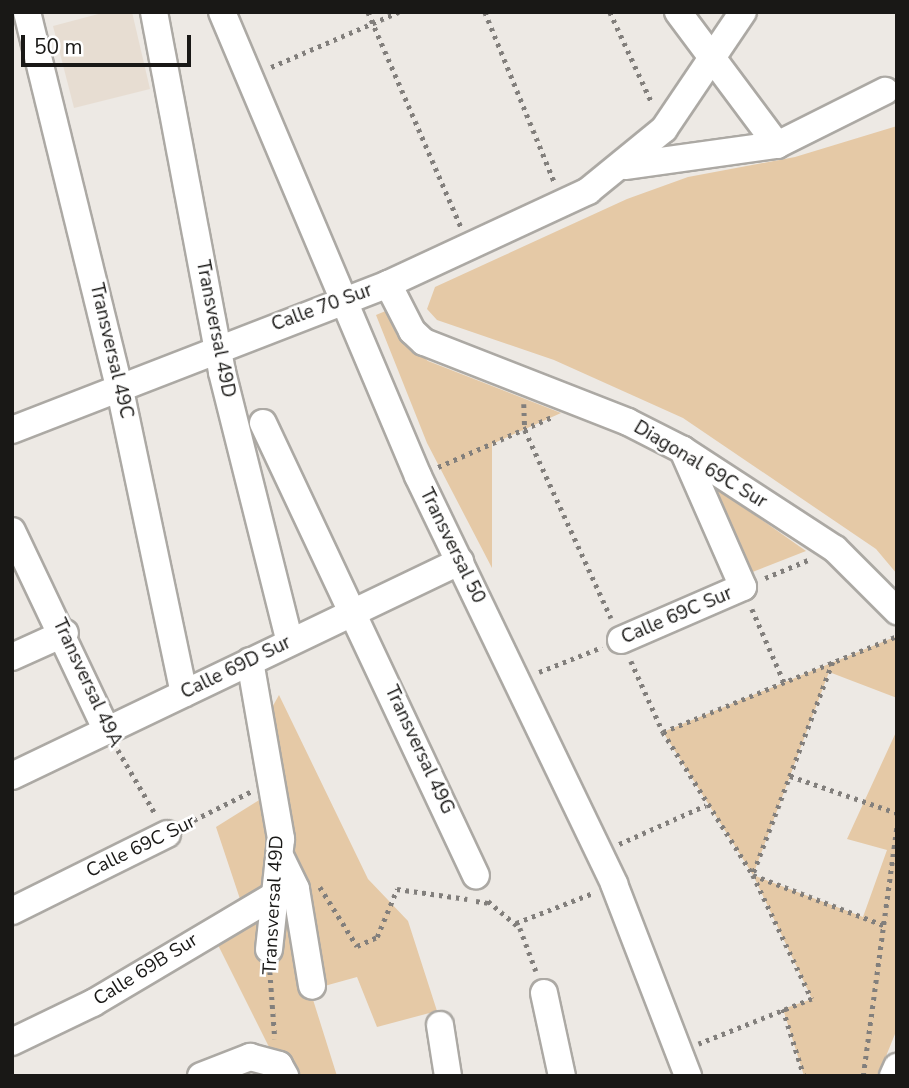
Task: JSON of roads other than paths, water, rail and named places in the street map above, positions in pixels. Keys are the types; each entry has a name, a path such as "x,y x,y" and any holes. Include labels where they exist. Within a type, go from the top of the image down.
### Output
{"street":[{"name":"Transversal 49D","path":"154,12 220,345 289,642"},
{"name":"Transversal 50","path":"222,12 251,76 341,302 418,476 614,884 685,1063"},
{"path":"678,12 777,145"},
{"name":"Calle 70 Sur","path":"13,424 120,390 220,345 388,284 563,205 623,166 664,130 715,63 743,12"},
{"name":"Transversal 49C","path":"28,16 120,390 184,693"},
{"name":"Calle 70 Sur","path":"623,166 777,145 885,91"},
{"name":"Diagonal 69C Sur","path":"388,284 412,331 424,342 583,403 683,450 835,549 897,611"},
{"name":"Transversal 49G","path":"263,423 355,611 476,875"},
{"name":"Calle 69C Sur","path":"621,640 743,587 683,450"},
{"name":"Transversal 49A","path":"12,531 65,633 107,730"},
{"name":"Calle 69D Sur","path":"12,776 460,561"},
{"path":"12,657 65,633"},
{"name":"Transversal 49D","path":"250,662 280,857 278,893 269,949"},
{"name":"Calle 69C Sur","path":"12,911 167,834"},
{"path":"280,857 296,889 312,986"},
{"name":"Calle 69B Sur","path":"12,1042 93,1003 278,893"},
{"path":"544,993 562,1076"},
{"path":"440,1025 448,1076"},
{"path":"201,1076 250,1057 282,1071"},
{"path":"893,1076 897,1067"}]}
